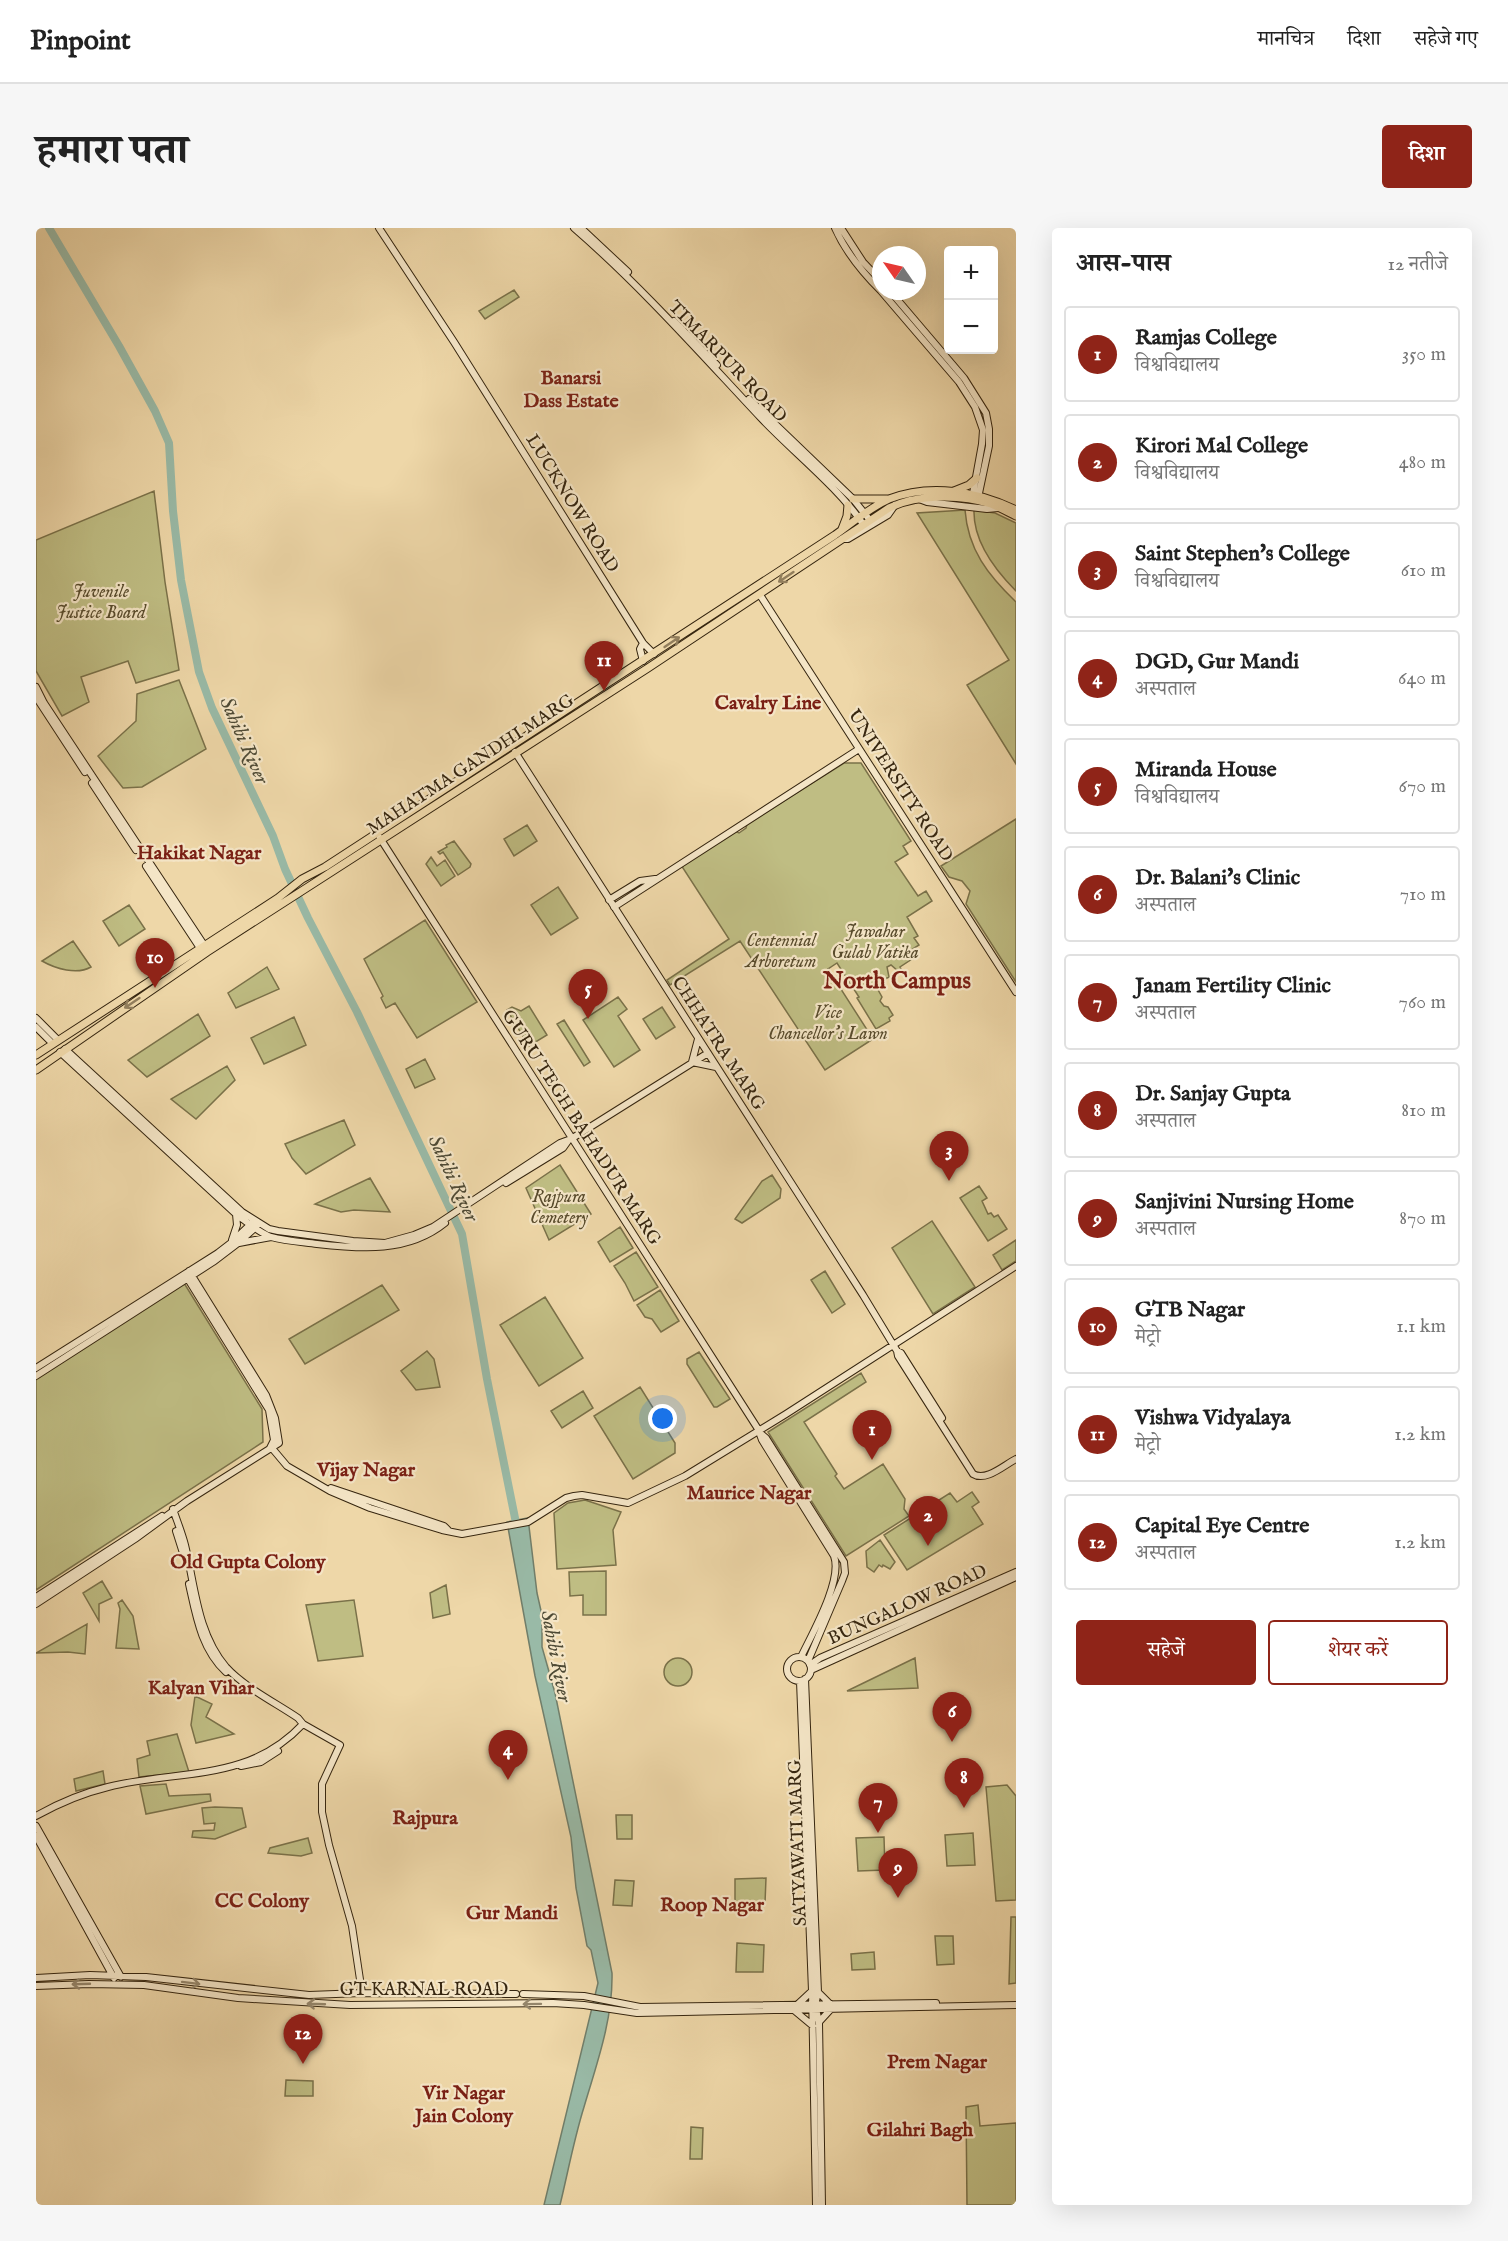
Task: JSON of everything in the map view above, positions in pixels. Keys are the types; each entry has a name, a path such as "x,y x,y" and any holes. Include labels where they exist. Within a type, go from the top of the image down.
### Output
{"main road":[{"path":"952,492 969,485 976,478"},
{"name":"MAHATMA GANDHI MARG","path":"36,1070 62,1050 311,886 379,837 760,595 864,519 914,492 952,492 975,497"},
{"name":"MAHATMA GANDHI MARG","path":"892,502 927,497 975,497"},
{"path":"975,497 1016,516"},
{"path":"975,497 993,499 1016,510"},
{"path":"841,535 851,502 892,502"},
{"name":"MAHATMA GANDHI MARG","path":"36,1055 278,898 280,894 305,878 379,837 515,752 654,654 841,535"},
{"path":"305,878 311,886"}],"street":[{"name":"LUCKNOW ROAD","path":"379,228 459,350 643,643 654,654"},
{"name":"TIMARPUR ROAD","path":"574,228 622,272 851,502 864,519"},
{"name":"TIMARPUR ROAD","path":"581,228 610,254 739,391"},
{"path":"835,228 860,271 872,282"},
{"path":"841,228 863,262 872,272"},
{"path":"889,300 959,382 975,407 983,430 975,497"},
{"path":"898,300 964,378 986,414 989,425 989,446 975,497"},
{"path":"918,499 987,509 998,508"},
{"path":"841,535 848,539 888,515 892,502"},
{"name":"UNIVERSITY ROAD","path":"760,595 1016,992"},
{"path":"643,643 640,649 643,662"},
{"path":"36,687 44,704 202,947"},
{"path":"36,697 202,947"},
{"path":"614,907 859,749"},
{"name":"CHHATRA MARG","path":"515,752 896,1347 898,1358 974,1475 981,1477 987,1475 1016,1457"},
{"name":"GURU TEGH BAHADUR MARG","path":"379,837 570,1140 759,1432 837,1563 831,1591 801,1657"},
{"path":"609,900 640,881 656,879"},
{"path":"36,1018 55,1042"},
{"path":"36,1027 55,1042"},
{"path":"692,1062 698,1038"},
{"path":"62,1050 236,1214 255,1224 278,1231 380,1243 418,1234 443,1223"},
{"path":"62,1050 271,1236"},
{"path":"235,1243 271,1236 333,1246 384,1248 426,1236 466,1207 563,1148 570,1140 708,1053"},
{"path":"692,1062 717,1067"},
{"path":"235,1243 236,1214"},
{"path":"36,1376 235,1243 255,1224"},
{"path":"270,1449 287,1466 330,1491 370,1508 462,1534 528,1522 573,1496 582,1495 631,1502 685,1476 759,1432 896,1347 1016,1268"},
{"path":"36,1368 188,1275"},
{"path":"36,1597 278,1444 272,1407 188,1275"},
{"name":"GURU TEGH BAHADUR MARG","path":"759,1432 766,1438 838,1549 844,1562 842,1581 810,1665"},
{"path":"36,1604 173,1511"},
{"path":"173,1511 198,1624 211,1655 241,1685 301,1724 340,1745 322,1784 322,1812 352,1926 362,1993"},
{"name":"BUNGALOW ROAD","path":"810,1665 820,1658 884,1629 1016,1572"},
{"path":"810,1665 801,1657 791,1661 788,1668 791,1678 803,1680 810,1665 1016,1577"},
{"name":"SATYAWATI MARG","path":"803,1680 816,2024"},
{"path":"36,1816 67,1800 108,1787 253,1765 266,1760 300,1734 301,1724"},
{"path":"36,1826 117,1984"},
{"path":"36,1836 125,1985"},
{"path":"114,1965 133,1977"},
{"name":"GT KARNAL ROAD","path":"36,1978 121,1976 309,1995 520,1994 592,1997 616,2006"},
{"name":"GT KARNAL ROAD","path":"36,1986 144,1985 238,1998 321,2004 553,2003 640,2007 831,2008 1016,2003"},
{"path":"816,2205 816,2024 831,2008 815,1992 796,2008 816,2024 822,2205"}],"green space":[{"path":"514,290 519,297 485,319 479,311"},
{"name":"Juvenile Justice Board","path":"154,491 179,670 136,683 128,661 81,677 89,702 62,716 36,671 36,540"},
{"path":"965,510 970,537 981,561 988,572 1016,602 1016,764 967,685 1009,660 917,513"},
{"path":"974,510 995,513 1016,523 1016,591 1000,574 981,544"},
{"path":"179,680 206,749 142,787 123,788 98,756 136,721 137,694"},
{"path":"844,763 861,763 911,841 903,846 908,854 895,862 918,896 926,891 932,901 907,917 918,936 914,938 919,945 908,952 912,959 898,971 891,965 887,967 889,977 879,982 881,985 877,988 882,997 880,1001 893,1015 889,1018 890,1021 876,1029 837,963 828,969 873,1039 825,1070 740,941 670,985 667,980 729,939 681,865 735,831 739,833 746,828 747,824"},
{"path":"1016,819 1016,982 966,904 970,891 962,881 949,877 941,866"},
{"path":"527,825 537,841 514,856 504,839"},
{"path":"454,841 471,864 458,875 443,852 440,854 438,852"},
{"path":"431,857 437,866 445,860 455,876 441,886 426,864"},
{"path":"558,887 578,918 551,935 531,905"},
{"path":"129,905 145,929 119,946 103,921"},
{"path":"425,920 477,1002 417,1038 395,1003 386,1008 381,998 383,996 364,959"},
{"path":"73,941 91,967 79,971 66,970 42,961"},
{"path":"267,967 279,989 236,1008 228,993"},
{"path":"618,997 627,1009 618,1016 640,1050 614,1067 583,1020"},
{"path":"529,1006 547,1035 529,1046 507,1010 512,1007 521,1011"},
{"path":"662,1007 675,1027 656,1039 643,1019"},
{"path":"198,1014 210,1036 147,1077 128,1060"},
{"path":"294,1017 306,1045 264,1064 251,1038"},
{"path":"564,1020 590,1062 584,1066 557,1024"},
{"path":"425,1059 435,1079 415,1088 406,1069"},
{"path":"227,1066 235,1080 196,1119 171,1099"},
{"path":"344,1120 355,1145 306,1174 292,1158 285,1144"},
{"name":"Rajpura Cemetery","path":"560,1165 591,1214 549,1240 526,1188"},
{"path":"772,1175 781,1189 780,1198 742,1223 735,1219 762,1181"},
{"path":"370,1178 390,1212 354,1210 341,1212 315,1204"},
{"path":"979,1186 987,1198 982,1201 988,1214 991,1213 994,1217 998,1215 1007,1229 988,1241 960,1198"},
{"path":"932,1221 975,1287 933,1314 892,1248"},
{"path":"620,1227 633,1248 610,1262 598,1242"},
{"path":"1016,1240 1016,1261 1002,1270 993,1255"},
{"path":"636,1252 658,1287 634,1301 614,1266"},
{"path":"825,1271 845,1304 832,1313 811,1280"},
{"path":"184,1283 262,1409 263,1442 36,1590 36,1377"},
{"path":"382,1285 399,1310 305,1364 289,1339"},
{"path":"660,1290 679,1321 661,1332 652,1319 645,1317 637,1305"},
{"path":"545,1297 583,1358 539,1386 500,1325"},
{"path":"427,1351 434,1359 440,1387 416,1390 401,1371"},
{"path":"699,1352 730,1399 717,1407 714,1407 687,1364 687,1359"},
{"path":"861,1373 866,1382 804,1422 844,1489 883,1464 905,1499 904,1509 909,1516 846,1556 768,1432"},
{"path":"640,1387 675,1443 675,1453 633,1479 594,1416"},
{"path":"583,1391 593,1408 562,1428 551,1411"},
{"path":"972,1492 979,1502 972,1507 983,1524 907,1570 884,1535 950,1493 957,1502"},
{"path":"585,1500 621,1512 613,1530 616,1565 557,1569 554,1513 568,1503"},
{"path":"880,1540 895,1562 890,1569 879,1565 874,1572 867,1567 866,1551"},
{"path":"606,1571 606,1615 583,1615 583,1595 570,1596 569,1572"},
{"path":"102,1581 112,1598 99,1604 99,1621 83,1593"},
{"path":"446,1585 450,1614 433,1618 430,1593"},
{"path":"122,1600 133,1616 139,1649 116,1648 120,1609 118,1603"},
{"path":"354,1600 363,1656 318,1661 306,1605"},
{"path":"87,1624 85,1654 36,1653"},
{"path":"678,1658 688,1662 692,1672 688,1682 678,1686 668,1682 664,1672 668,1662"},
{"path":"915,1658 918,1688 847,1691"},
{"path":"195,1696 212,1704 206,1717 234,1734 196,1743 191,1725"},
{"path":"177,1734 189,1772 139,1777 137,1759 150,1755 147,1741"},
{"path":"103,1771 105,1784 76,1791 74,1779"},
{"path":"166,1784 169,1796 210,1794 211,1801 146,1814 140,1786"},
{"path":"1007,1785 1016,1796 1016,1900 996,1901 986,1787"},
{"path":"202,1808 242,1808 246,1827 215,1839 192,1837 193,1831 214,1830 215,1823 204,1824"},
{"path":"616,1815 632,1815 632,1839 617,1839"},
{"path":"973,1833 975,1865 947,1866 945,1835"},
{"path":"884,1837 885,1870 858,1871 856,1838"},
{"path":"308,1838 312,1853 301,1856 268,1853 270,1848"},
{"path":"766,1878 765,1903 735,1905 735,1879"},
{"path":"615,1880 634,1881 632,1906 613,1905"},
{"path":"1011,1917 1016,1917 1016,1983 1009,1984"},
{"path":"935,1936 953,1936 954,1964 937,1965"},
{"path":"737,1943 764,1945 763,1972 736,1972"},
{"path":"874,1952 875,1969 852,1970 851,1954"},
{"path":"286,2080 313,2081 313,2096 285,2096"},
{"path":"978,2105 980,2126 1016,2123 1016,2205 967,2205 966,2107"},
{"path":"691,2127 703,2128 702,2159 690,2159"}],"shaded area":[{"path":"528,1518 537,1593 542,1615 542,1647 555,1693 612,1973 607,2024 577,2131 560,2205 544,2205 598,1983 591,1950 587,1946 576,1888 571,1837 535,1676 507,1522"}],"waterway":[{"name":"Sahibi River","path":"49,228 119,346 155,411 169,443 173,511 181,580 199,672 212,708 273,836 285,869 308,918 357,1012 462,1234 487,1379 517,1528"}],"place":[{"name":"Vishwa Vidyalaya","path":"604,691"},
{"name":"GTB Nagar","path":"155,988"},
{"name":"Miranda House","path":"588,1019"},
{"name":"Saint Stephen's College","path":"949,1181"},
{"name":"Ramjas College","path":"872,1460"},
{"name":"Kirori Mal College","path":"928,1546"},
{"name":"Dr. Balani's Clinic","path":"952,1742"},
{"name":"DGD, Gur Mandi","path":"508,1780"},
{"name":"Dr. Sanjay Gupta","path":"964,1808"},
{"name":"Janam Fertility Clinic","path":"878,1833"},
{"name":"Sanjivini Nursing Home","path":"898,1898"},
{"name":"Capital Eye Centre","path":"303,2064"}],"district":[{"name":"Banarsi Dass Estate","path":"571,388"},
{"name":"Cavalry Line","path":"768,702"},
{"name":"Hakikat Nagar","path":"199,852"},
{"name":"North Campus","path":"897,980"},
{"name":"Vijay Nagar","path":"366,1469"},
{"name":"Maurice Nagar","path":"749,1492"},
{"name":"Old Gupta Colony","path":"248,1561"},
{"name":"Kalyan Vihar","path":"201,1687"},
{"name":"Rajpura","path":"425,1817"},
{"name":"CC Colony","path":"262,1900"},
{"name":"Roop Nagar","path":"712,1904"},
{"name":"Gur Mandi","path":"512,1912"},
{"name":"Prem Nagar","path":"937,2061"},
{"name":"Vir Nagar Jain Colony","path":"464,2104"},
{"name":"Gilahri Bagh","path":"920,2129"}],"park label":[{"name":"Jawahar Gulab Vatika","path":"875,941"},
{"name":"Centennial Arboretum","path":"781,950"},
{"name":"Vice Chancellor's Lawn","path":"828,1022"}]}
